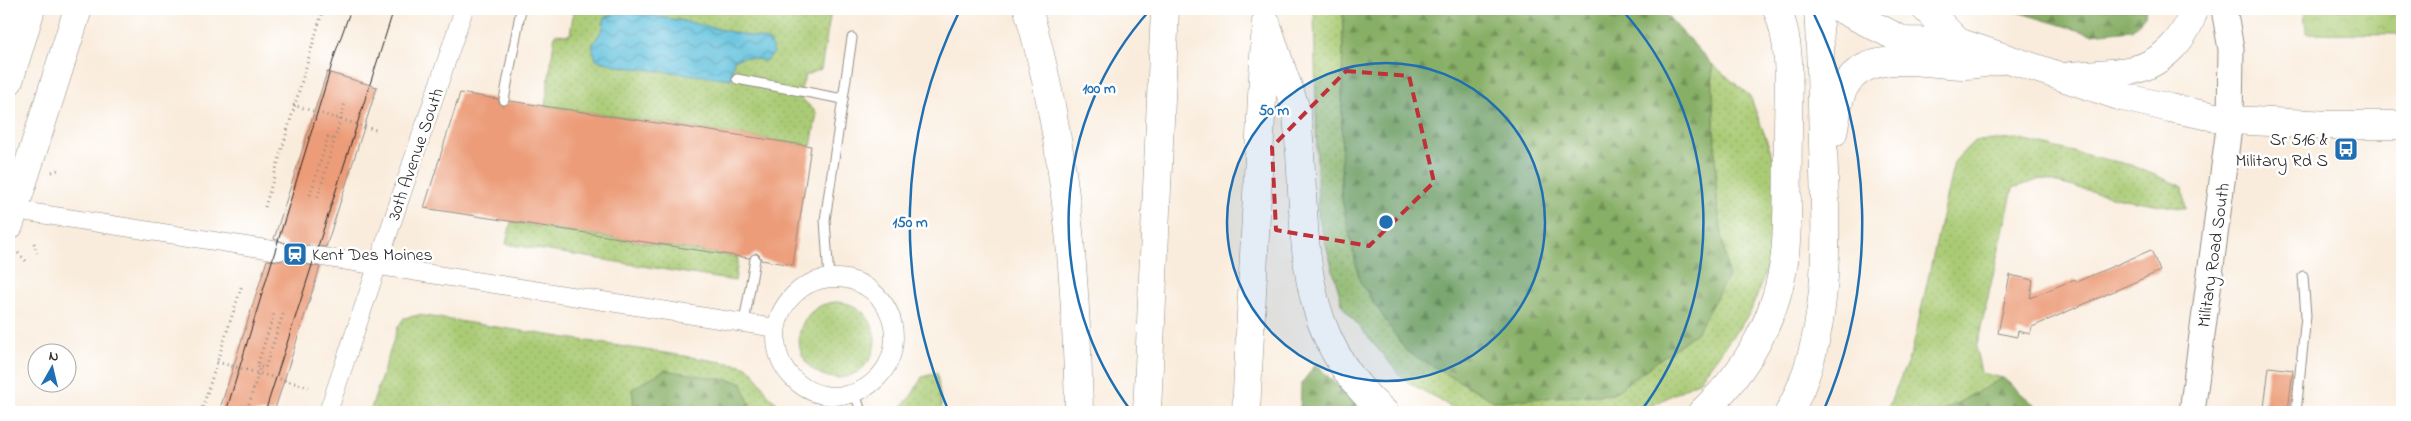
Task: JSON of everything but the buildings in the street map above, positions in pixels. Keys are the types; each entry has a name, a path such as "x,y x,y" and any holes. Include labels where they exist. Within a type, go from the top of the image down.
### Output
{"main road":[{"path":"9,80 31,9"},
{"path":"10,215 78,9"},
{"path":"1028,9 1039,47 1053,112 1069,224 1079,412"},
{"path":"1147,412 1165,9"},
{"path":"1702,412 1723,392 1750,356 1768,319 1779,284 1785,254 1789,79 1784,23 1778,9"},
{"path":"1789,412 1805,374 1817,330 1823,283 1824,182 1818,9"},
{"path":"1840,9 1904,41 1958,42 2119,96 2230,120 2332,125 2402,125"},
{"path":"1926,9 1958,42"},
{"path":"2060,77 2134,70 2150,63 2168,51 2183,35 2191,20 2194,9"},
{"name":"Military Road South","path":"2192,412 2230,120 2232,49 2224,9"},
{"path":"1246,412 1266,16"},
{"path":"1266,16 1296,114 1304,250 1310,288 1321,323 1335,353 1356,382 1384,412"},
{"path":"1824,182 1843,91 1852,78 1862,70 1885,61 1902,60 1965,65 2007,59"}],"street":[{"name":"30th Avenue South","path":"328,412 464,9"},
{"path":"10,215 279,251"},
{"path":"310,255 776,328"},
{"path":"840,278 860,284 876,295 888,312 894,331 892,352 884,370 871,384 855,393 837,396 818,394 801,386 788,374 779,358 775,339 776,328 786,302 801,288 820,280 829,279 840,278"}],"lane":[{"path":"504,100 521,9"},
{"path":"829,279 825,220 852,38"},
{"path":"737,79 843,99"},
{"path":"744,323 755,259"},
{"path":"2296,412 2306,316 2303,276"},
{"path":"855,393 861,412"}],"path":[{"path":"265,207 293,105 323,9"},
{"path":"318,197 336,140 334,139 345,103"},
{"path":"293,105 376,130"},
{"path":"310,195 328,137 334,139"},
{"path":"52,172 61,169"},
{"path":"34,243 37,253"},
{"path":"18,253 26,261"},
{"path":"201,412 242,285"},
{"path":"249,404 260,367 257,366 275,311"},
{"path":"260,367 265,368 283,314"},
{"path":"217,362 309,387"}],"highlighted area":[{"path":"1346,71 1409,76 1434,182 1369,246 1276,230 1272,147"}],"green space":[{"path":"574,9 808,9 831,12 821,69 805,76 799,96 817,113 811,146 545,106 555,34 570,35"},
{"path":"1314,9 1343,9 1341,196 1728,276 1717,202 1712,64 1750,96 1778,170 1777,242 1750,313 1699,381 1640,412 1460,412 1403,379 1343,307 1318,215"},
{"path":"1343,9 1661,9 1712,64 1717,202 1728,276 1697,332 1613,394 1494,401 1406,351 1360,282 1341,196"},
{"path":"2007,9 2146,9 2145,16 2132,30 2091,34"},
{"path":"2304,9 2402,9 2402,34 2306,33"},
{"path":"2017,139 2131,165 2183,187 2186,209 2124,199 2041,179 2013,188 1976,349 1981,373 2003,378 1941,412 1886,412 1912,351 1954,162 1974,141"},
{"path":"511,222 738,257 735,281 506,244"},
{"path":"837,302 851,305 864,313 872,326 875,340 872,354 864,367 851,375 837,378 823,375 810,367 802,354 799,340 802,326 810,313 823,305"},
{"path":"419,315 742,365 752,370 769,396 786,412 753,412 740,382 632,389 635,412 370,412 398,327 404,318"},
{"path":"1316,364 1368,412 1300,412 1301,384"},
{"path":"664,370 741,382 753,412 635,412 632,389"},
{"path":"937,373 942,412 897,412 912,395 922,377"},
{"path":"2003,378 2037,407 2061,412 1941,412"}],"water":[{"path":"626,12 679,20 770,41 774,53 765,61 745,57 734,60 731,79 623,67 596,60 592,46 603,28 605,17"}],"tunnel":[{"path":"279,251 310,255"}],"tram line":[{"path":"226,412 336,51 351,9"},
{"path":"265,412 394,9"}],"place":[{"name":"Sr 516 & Military Rd S","path":"2346,149"},
{"name":"Kent Des Moines","path":"295,254"}]}
